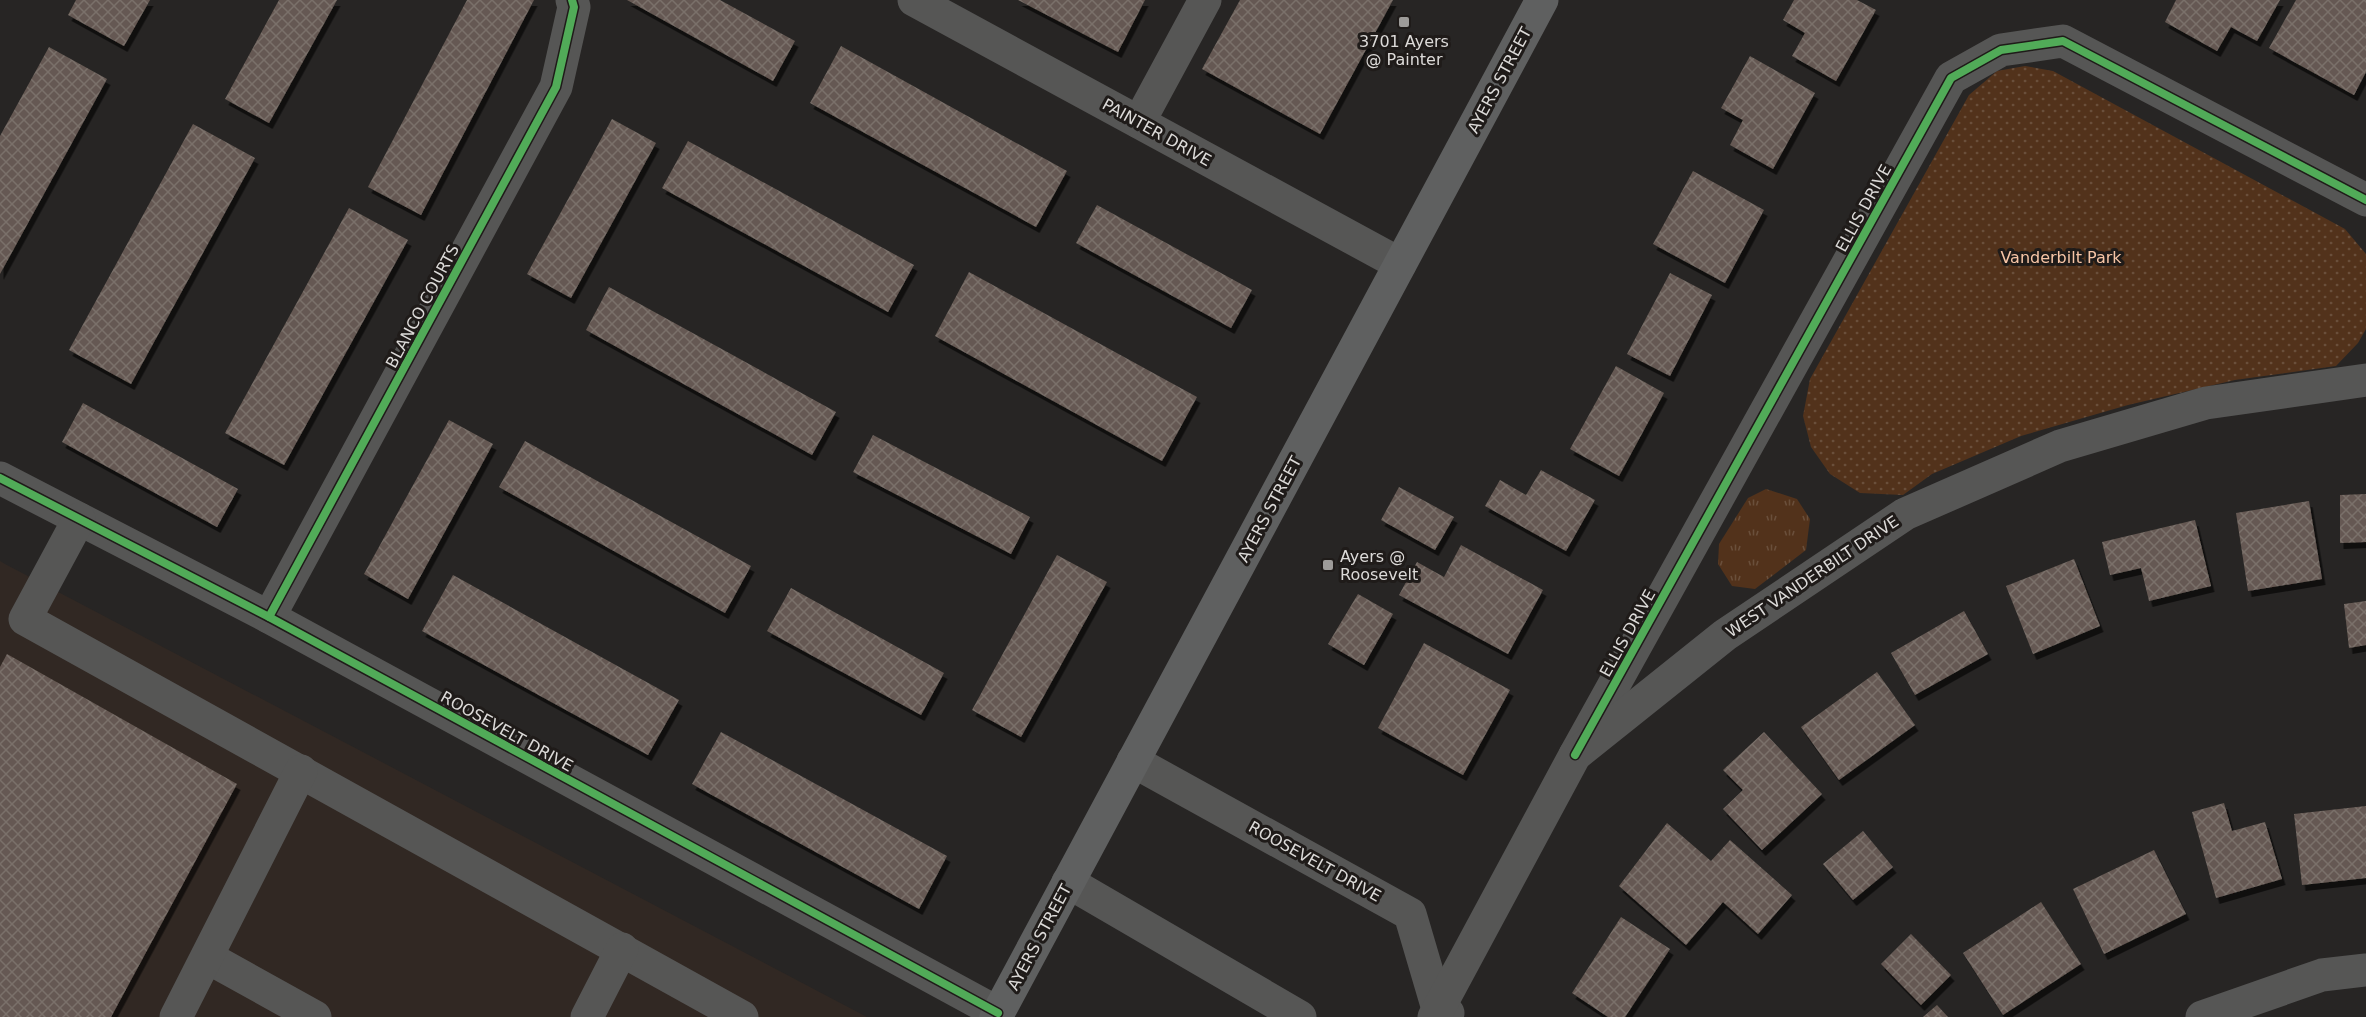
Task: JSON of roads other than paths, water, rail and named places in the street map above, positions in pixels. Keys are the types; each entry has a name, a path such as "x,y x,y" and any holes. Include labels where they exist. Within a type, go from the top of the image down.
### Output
{"main road":[{"name":"AYERS STREET","path":"997,1015 1542,0"}],"street":[{"name":"BLANCO COURTS","path":"269,617 555,87 574,7 573,0"},
{"name":"PAINTER DRIVE","path":"914,0 1400,264"},
{"path":"1139,122 1205,0"},
{"name":"ELLIS DRIVE","path":"1575,755 1951,78 2001,50 2063,41 2366,200"},
{"name":"WEST VANDERBILT DRIVE","path":"1436,1015 1575,755 1725,635 1905,514 2060,446 2206,403 2366,380"},
{"name":"ROOSEVELT DRIVE","path":"0,478 269,617 997,1015"},
{"path":"79,519 25,619 742,1017"},
{"name":"ROOSEVELT DRIVE","path":"1133,761 1410,914 1436,1015"},
{"path":"176,1017 301,771"},
{"path":"1068,882 1300,1017"},
{"path":"587,1017 622,949"},
{"path":"207,957 315,1017"},
{"path":"2202,1017 2322,975 2366,970"}],"place":[{"name":"3701 Ayers @ Painter","path":"1404,22"},
{"name":"Ayers @ Roosevelt","path":"1328,565"}],"park label":[{"name":"Vanderbilt Park","path":"2061,257"}]}
